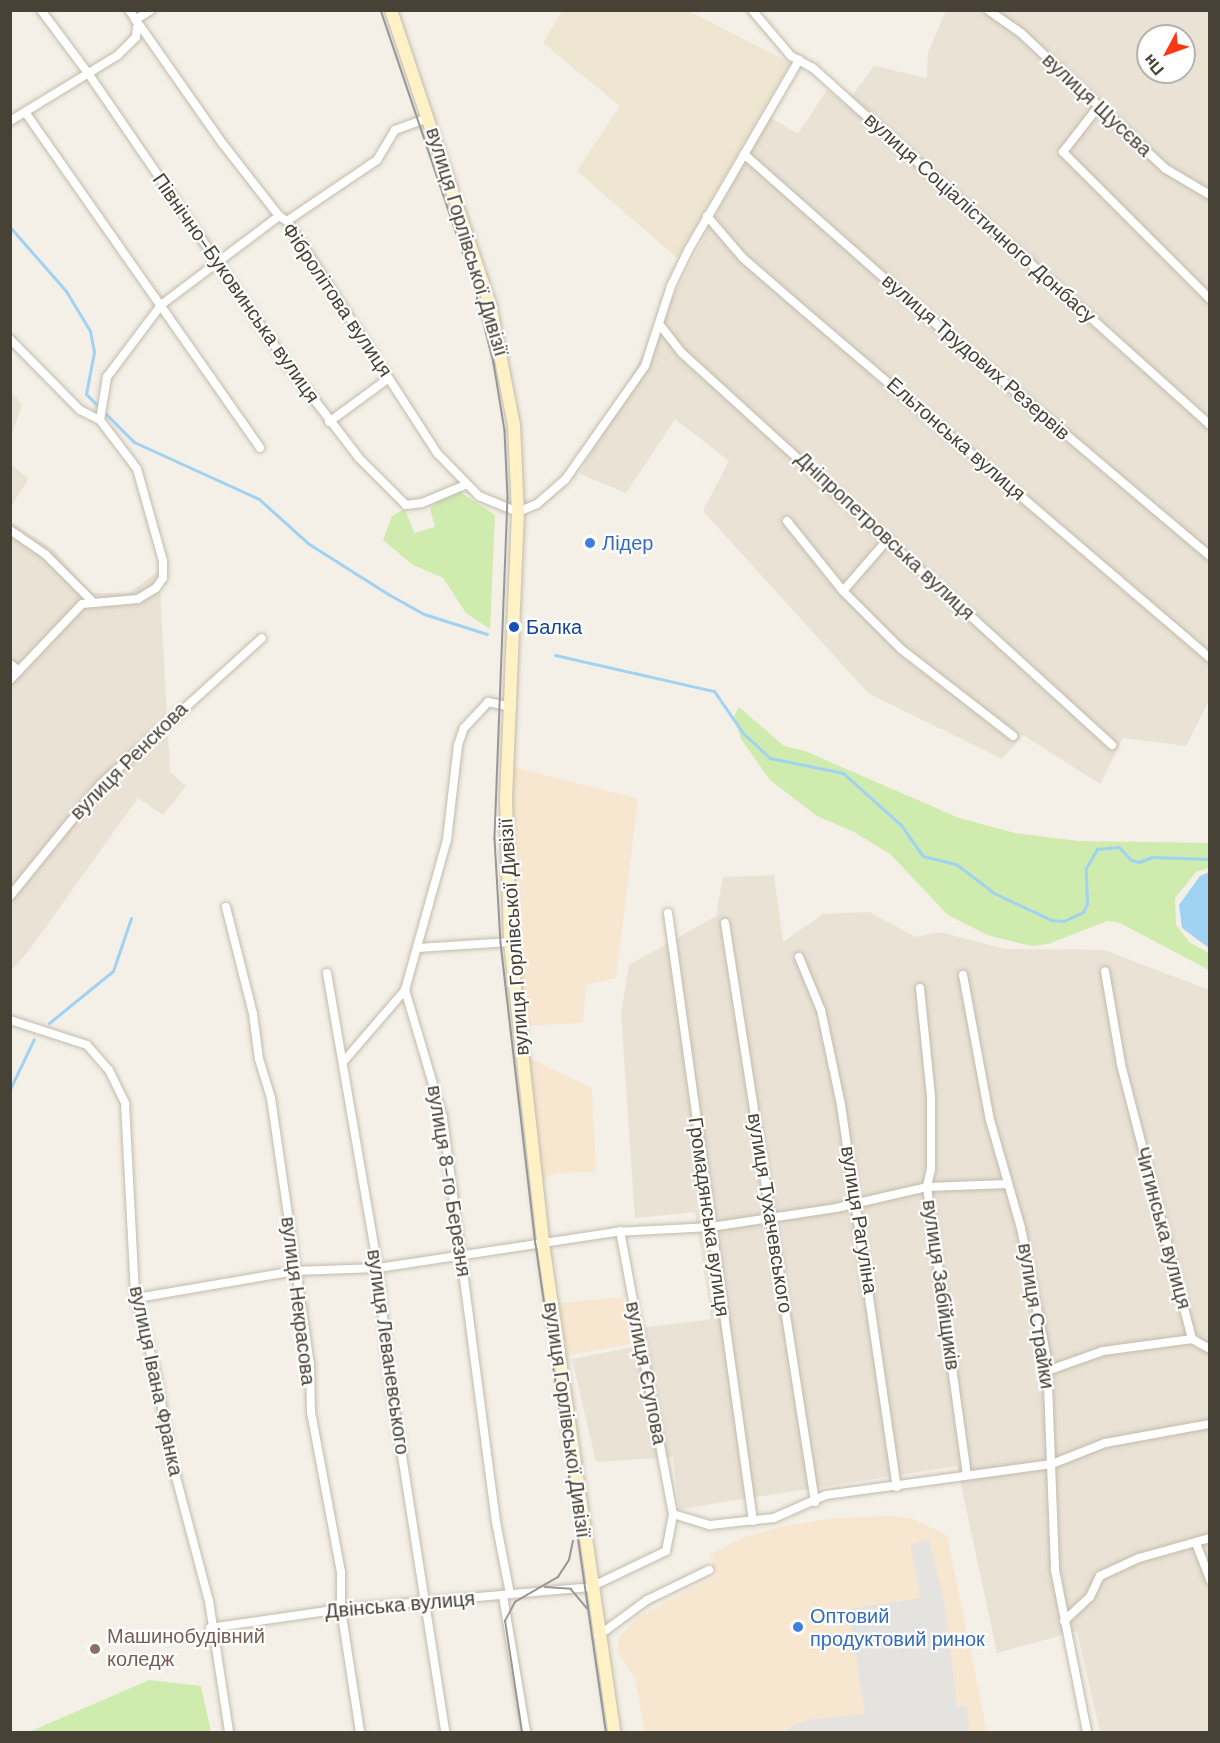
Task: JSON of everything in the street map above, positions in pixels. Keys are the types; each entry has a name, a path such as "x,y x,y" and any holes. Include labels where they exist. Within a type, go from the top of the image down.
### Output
{"main road":[{"name":"вулиця Горлівської Дивізії","path":"391,10 501,345 514,425 518,512 506,799 510,942 543,1243 598,1636 614,1732"}],"street":[{"name":"Північно-Буковинська вулиця","path":"41,10 88,73 329,422 406,505 422,503 465,485"},
{"name":"Фібролітова вулиця","path":"129,10 136,24 279,216 287,221 438,454 465,485 490,503 518,512"},
{"path":"10,121 131,44 136,24 151,10"},
{"name":"вулиця Соціалістичного Донбасу","path":"752,10 799,60 813,68 1209,425"},
{"name":"вулиця Щусєва","path":"988,10 1021,33 1172,174 1209,195"},
{"path":"518,512 553,491 591,447 645,366 671,286 707,216 799,60"},
{"path":"1098,107 1063,152 1209,299"},
{"path":"25,112 260,448"},
{"path":"287,221 377,160 395,130 428,118"},
{"name":"вулиця Трудових Резервів","path":"744,154 959,344 1209,556"},
{"path":"10,680 82,604 138,598 156,588 163,578 163,561 137,469 100,412 115,362 161,305 217,260 279,216"},
{"name":"Ельтонська вулиця","path":"707,216 743,258 1209,658"},
{"name":"Дніпропетровська вулиця","path":"660,325 682,353 1112,745"},
{"path":"10,339 80,410 100,412"},
{"path":"329,422 389,378"},
{"path":"786,521 843,591 901,649 1013,736"},
{"path":"10,530 45,554 94,603"},
{"path":"843,591 888,539"},
{"name":"вулиця Ренскова","path":"10,896 101,784 262,638"},
{"path":"10,664 19,671"},
{"path":"345,1061 405,990 447,840 461,735 488,702 511,707"},
{"name":"вулиця Некрасова","path":"226,907 253,1014 259,1059 271,1098 310,1364 311,1412 341,1572 341,1609 360,1732"},
{"name":"Громадянська вулиця","path":"668,913 753,1521"},
{"name":"вулиця Тухачевського","path":"725,923 814,1502"},
{"path":"418,948 510,942"},
{"name":"вулиця Рагуліна","path":"799,957 828,1035 857,1202 897,1487"},
{"name":"Читинська вулиця","path":"1105,970 1121,1064 1192,1339"},
{"name":"вулиця Леваневського","path":"327,973 345,1061 378,1268 388,1366 445,1732"},
{"name":"вулиця Страйки","path":"963,975 990,1120 1021,1228 1047,1371 1055,1570 1087,1732"},
{"name":"вулиця Забійщиків","path":"920,988 930,1097 931,1169 927,1187 967,1474"},
{"name":"вулиця 8-го Березня","path":"405,990 443,1118 526,1732"},
{"name":"вулиця Івана Франка","path":"10,1020 87,1046 109,1070 121,1095 129,1131 129,1212 137,1298 172,1462 208,1601 210,1628 229,1732"},
{"path":"137,1298 157,1298 182,1287 296,1271 378,1268 620,1231 711,1227 770,1215 857,1202 927,1187 1008,1184"},
{"name":"вулиця Єгупова","path":"620,1231 673,1514"},
{"path":"1047,1371 1103,1351 1192,1339 1209,1349"},
{"path":"591,1587 666,1551 673,1514 710,1525 774,1518 826,1495 1052,1464 1105,1443 1209,1424"},
{"path":"1064,1622 1090,1597 1100,1576 1139,1558 1209,1538"},
{"path":"1196,1543 1209,1580"},
{"path":"598,1636 647,1600 709,1570"},
{"name":"Двінська вулиця","path":"210,1628 341,1609 591,1587"}],"shaded area":[{"path":"562,11 689,11 790,63 677,258 577,171 620,106 543,43"},
{"path":"946,11 1209,11 1210,699 1186,746 1123,738 1100,784 1023,735 1002,759 868,693 703,511 729,461 675,419 626,493 580,474 768,116 798,134 827,90 845,105 874,66 927,78 928,52"},
{"path":"11,391 22,405 11,436"},
{"path":"11,464 28,479 11,507"},
{"path":"11,522 54,550 91,593 129,593 159,571 170,772 186,786 163,815 138,798 30,949 11,971"},
{"path":"514,767 638,799 616,978 586,985 583,1023 521,1026 512,881"},
{"path":"774,875 783,942 823,914 869,912 916,937 940,932 1005,949 1104,950 1209,990 1209,1732 1100,1732 1077,1631 997,1653 957,1466 679,1509 673,1457 596,1462 572,1359 643,1345 642,1328 711,1319 695,1212 635,1218 621,1013 629,965 716,916 723,877"},
{"path":"525,1056 592,1088 596,1172 556,1173 538,1182"},
{"path":"623,1297 630,1344 564,1356 558,1303"},
{"name":"Оптовий продуктовий ринок","path":"891,1516 911,1518 947,1535 987,1732 645,1732 635,1679 617,1650 620,1637 636,1618 716,1576 709,1555 742,1538 779,1527 835,1518"},
{"path":"929,1539 945,1605 957,1707 967,1706 969,1732 788,1732 788,1728 807,1720 865,1714 849,1609 921,1598 910,1545"}],"green space":[{"path":"454,488 495,515 490,629 466,613 443,578 413,565 383,540 392,516 405,509 414,533 435,527 430,508"},
{"path":"739,707 784,746 805,751 959,818 1015,833 1078,841 1209,843 1209,868 1196,872 1175,898 1176,925 1189,942 1209,953 1209,970 1120,923 1107,921 1048,944 1031,946 987,935 948,915 890,854 854,832 817,816 770,780 741,739 734,716"},
{"path":"149,1680 201,1686 211,1732 29,1732"}],"water":[{"path":"1209,872 1209,948 1182,928 1179,905 1200,876"}],"waterway":[{"path":"10,227 66,291 90,331 94,352 86,394 134,442 259,499 309,544 424,614 487,634"},
{"path":"555,655 714,691 743,733 770,758 843,773 901,825 923,856 956,864 994,893 1051,920 1064,921 1083,912 1087,904 1086,868 1097,849 1119,847 1131,860 1139,862 1152,857 1210,859"},
{"path":"49,1023 113,971 131,918"},
{"path":"10,1089 34,1039"}],"tram line":[{"path":"381,10 474,285 494,363 505,431 508,498 495,839 501,943 536,1244 606,1732"},
{"path":"522,1732 505,1621 515,1602 558,1577 569,1560 573,1541"},
{"path":"545,1587 571,1589 587,1608"}],"place":[{"name":"Лідер","path":"590,543"},
{"name":"Балка","path":"514,627"},
{"name":"Оптовий продуктовий ринок","path":"798,1627"},
{"name":"Машинобудівний коледж","path":"95,1649"}]}
